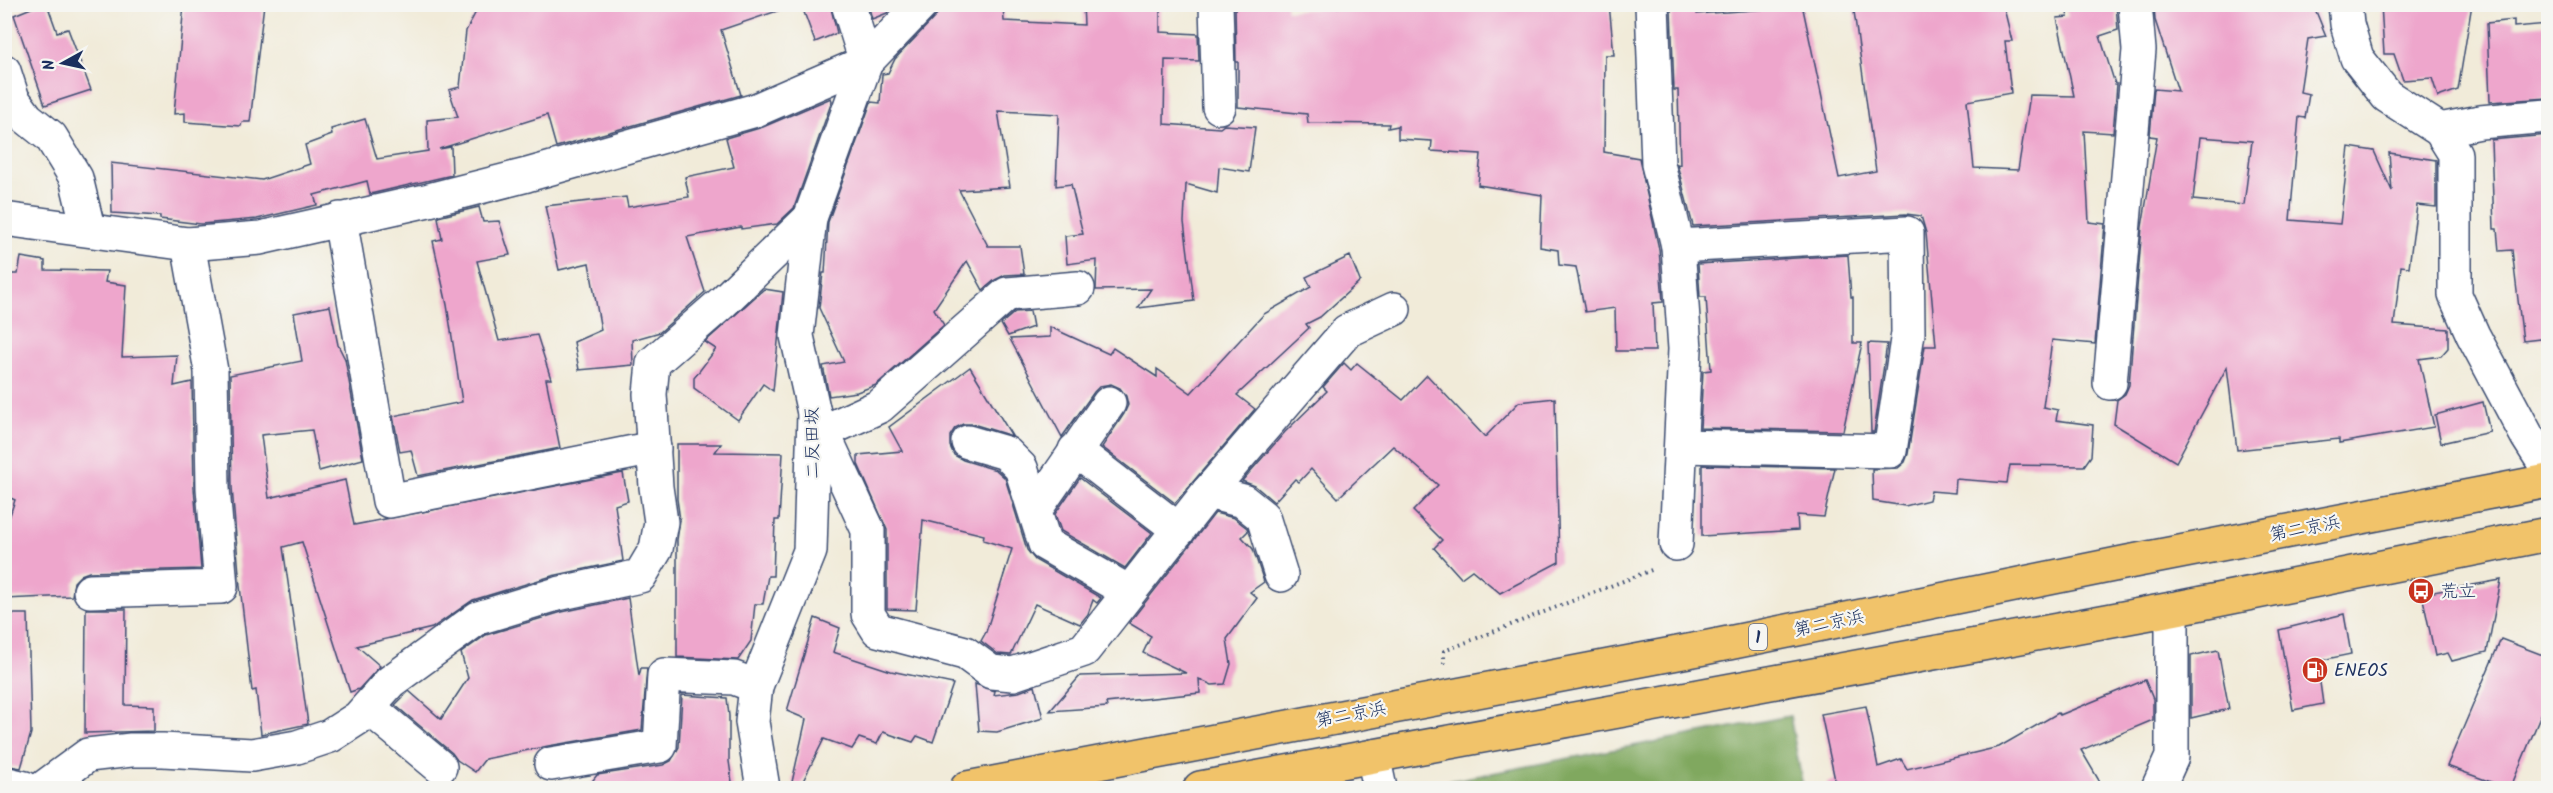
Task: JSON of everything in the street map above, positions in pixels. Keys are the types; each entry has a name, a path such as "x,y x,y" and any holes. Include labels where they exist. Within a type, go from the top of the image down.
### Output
{"highway":[{"name":"第二京浜","path":"967,789 1704,648 2116,564 2548,481"},
{"path":"1200,789 2172,609 2548,534"}],"street":[{"path":"848,4 866,62"},
{"path":"4,219 88,228 188,244 260,238 527,175 756,110 866,62 922,4"},
{"path":"1216,4 1219,107"},
{"path":"1652,4 1658,164 1678,246 1685,349 1676,544"},
{"path":"2110,383 2139,50 2135,4"},
{"path":"2345,4 2346,24 2357,58 2386,96 2440,130 2455,154 2455,295 2516,416 2548,469"},
{"name":"二反田坂","path":"763,789 752,722 756,686 810,551 819,422 797,336 810,218 866,62"},
{"path":"4,70 13,99 27,118 51,137 76,178 88,228"},
{"path":"2440,130 2480,122 2548,116"},
{"path":"43,789 88,754 163,750 252,755 297,747 330,736 358,718 390,682 478,618 557,594 640,576 656,549 661,522 650,394 653,363 723,302 810,218"},
{"path":"340,219 388,501 654,448"},
{"path":"1678,246 1907,233 1908,333 1890,451 1681,446"},
{"path":"90,591 221,587 213,488 211,371 188,244"},
{"path":"1078,288 1007,294 880,406 819,422 868,530 868,614 878,630 965,653 991,672 1013,674 1084,650 1208,492 1347,331 1394,309"},
{"path":"1035,510 1108,404"},
{"path":"968,442 1006,453 1021,468 1045,544 1129,592"},
{"path":"1075,450 1179,530"},
{"path":"1208,492 1243,501 1263,517 1281,575"},
{"path":"2158,789 2172,757 2172,609"},
{"path":"551,764 660,746 664,675 734,678 756,686"},
{"path":"368,707 440,766"},
{"path":"1373,756 1380,789"},
{"path":"4,783 26,789"}],"path":[{"path":"1444,651 1655,568 1676,544"}],"green space":[{"path":"1790,716 1805,788 1467,788 1429,785"}],"building":[{"path":"41,4 47,4 57,32 68,29 91,90 45,105 14,15"},
{"path":"184,4 264,4 250,122 242,122 241,126 185,122 185,113 174,114"},
{"path":"480,4 782,4 783,9 721,30 741,95 556,147 547,115 439,149 451,147 452,175 370,194 367,181 314,195 317,205 257,219 201,224 160,219 160,216 112,213 111,163 262,180 310,164 305,145 332,135 331,129 365,119 377,159 428,151 427,120 458,117 449,90 460,87 466,31"},
{"path":"801,4 830,4 837,33 815,42"},
{"path":"868,4 895,4 887,13 872,19"},
{"path":"968,4 1003,4 1004,21 1084,25 1083,4 1160,4 1160,32 1198,34 1199,61 1165,60 1164,124 1220,128 1224,125 1255,127 1249,172 1219,167 1217,193 1186,184 1184,222 1194,301 1138,308 1151,289 1096,290 1097,260 1067,264 1065,236 1083,234 1071,184 1056,186 1059,114 998,111 1010,187 959,190 988,246 1020,246 1024,274 1005,275 983,290 967,261 934,309 944,325 876,385 857,392 829,396 823,366 844,362 819,308 823,273 825,273 828,222 871,102 880,103 882,74 888,73 895,59 940,9 967,10"},
{"path":"1235,4 1286,4 1287,11 1386,4 1609,4 1614,55 1605,55 1604,152 1639,158 1659,249 1663,302 1653,303 1655,351 1616,351 1615,308 1585,312 1576,267 1559,265 1558,250 1540,247 1542,195 1478,185 1481,154 1431,151 1432,141 1398,139 1398,126 1388,128 1389,124 1308,123 1307,114 1238,107"},
{"path":"1767,4 1802,4 1839,178 1876,171 1853,4 2003,4 2012,41 2005,41 2011,93 1967,101 1974,168 2018,170 2030,95 2074,96 2057,18 2068,17 2065,4 2116,4 2118,30 2100,36 2115,84 2117,84 2113,133 2084,131 2089,222 2105,224 2095,344 2052,340 2043,407 2058,410 2056,420 2093,425 2091,456 2084,466 2010,465 2007,483 1956,479 1955,493 1931,491 1929,500 1905,506 1873,501 1872,469 1898,468 1905,462 1925,346 1936,346 1926,233 1921,216 1906,214 1693,226 1677,164 1680,165 1678,90 1674,90 1671,9 1696,8 1697,14 1768,9"},
{"path":"2154,4 2313,4 2326,36 2308,39 2300,92 2309,94 2305,118 2299,117 2290,220 2340,224 2349,147 2374,151 2392,191 2389,153 2436,160 2436,207 2417,205 2409,267 2401,266 2394,325 2448,329 2448,348 2441,356 2419,359 2434,427 2339,443 2339,439 2237,450 2227,367 2176,462 2114,424 2117,400 2125,394 2129,385 2142,227 2157,137 2150,136 2154,89 2178,91 2155,20","holes":["2200,137 2252,141 2244,205 2193,200"]},
{"path":"2381,4 2472,4 2458,90 2438,97 2432,78 2403,80 2394,54 2384,54"},
{"path":"2514,20 2514,27 2548,24 2548,98 2490,102 2487,23"},
{"path":"831,98 832,101 794,208 777,224 741,229 741,227 687,237 705,292 660,332 632,340 633,365 579,370 574,342 601,330 589,263 559,270 545,206 626,197 628,207 689,197 685,177 734,167 726,138 763,127"},
{"path":"2548,135 2548,338 2523,341 2512,250 2499,251 2497,229 2494,229 2491,140"},
{"path":"479,207 483,222 499,221 510,255 477,261 499,341 537,335 551,379 546,379 560,448 418,476 411,450 400,452 393,416 462,402 447,305 433,241 442,239 438,217"},
{"path":"1848,255 1851,297 1853,297 1853,343 1862,343 1843,431 1700,428 1703,371 1711,370 1706,297 1700,297 1698,264"},
{"path":"1350,256 1360,281 1320,317 1306,324 1309,328 1237,395 1255,409 1175,503 1102,447 1128,405 1126,396 1120,388 1111,384 1100,386 1062,437 1010,339 1050,337 1050,327 1109,354 1113,348 1157,377 1157,369 1191,393 1264,314 1311,287 1306,277"},
{"path":"21,257 45,261 45,270 107,271 105,282 126,285 122,357 177,355 174,386 192,382 194,488 201,569 89,572 81,575 74,582 72,596 4,599 4,533 15,500 4,495 4,308 11,274 18,274"},
{"path":"764,289 783,292 773,391 763,384 738,420 694,388 694,378 716,349 705,342"},
{"path":"330,306 338,345 345,359 363,459 319,471 312,430 261,435 269,498 345,480 354,525 623,473 628,501 615,505 623,561 552,576 473,600 432,628 357,646 380,666 359,689 350,692 302,542 283,547 308,724 261,734 256,690 252,691 240,586 232,487 230,375 302,361 294,313"},
{"path":"1030,311 1033,327 1008,336 1001,324 1015,312"},
{"path":"1868,343 1887,344 1874,432 1871,432"},
{"path":"1344,363 1351,370 1357,363 1403,400 1427,375 1485,437 1519,402 1555,398 1559,562 1500,593 1472,570 1461,578 1434,548 1442,540 1413,511 1438,485 1393,446 1338,498 1311,469 1299,482 1295,479 1274,502 1255,486 1242,481 1285,432 1327,391 1323,387"},
{"path":"970,367 1012,436 973,424 963,424 955,428 950,436 950,446 954,455 996,470 1005,478 1027,550 1035,560 1101,598 1097,603 1093,600 1088,614 1080,624 1035,604 1011,655 998,654 981,641 986,632 1012,549 983,540 984,535 923,520 916,610 887,609 887,530 858,464 858,455 902,451 889,427"},
{"path":"2483,402 2490,432 2441,443 2435,415"},
{"path":"677,444 721,444 715,452 783,453 779,520 775,520 773,576 768,576 763,604 755,604 751,641 738,660 677,657 677,540 680,520 677,499"},
{"path":"1702,465 1835,468 1824,517 1797,515 1798,530 1702,536"},
{"path":"1080,478 1152,533 1125,568 1061,531 1055,514"},
{"path":"1215,513 1234,518 1247,528 1248,531 1242,537 1253,549 1264,582 1250,592 1257,598 1227,639 1231,664 1225,684 1212,685 1199,679 1200,693 1106,703 1107,707 1050,711 1080,676 1186,673 1143,653 1151,636 1129,623"},
{"path":"2501,580 2487,652 2452,661 2448,653 2435,656 2422,594"},
{"path":"628,598 639,676 641,668 647,668 642,730 485,759 475,772 457,760 452,753 395,705 409,691 441,719 468,678 461,653 486,635 562,612"},
{"path":"86,609 126,609 125,705 154,706 154,731 85,733"},
{"path":"4,614 28,614 31,733 21,768 4,765"},
{"path":"2344,614 2351,654 2317,661 2323,704 2293,710 2279,630"},
{"path":"815,618 840,628 833,652 891,671 953,684 933,742 917,736 913,742 883,732 877,744 859,738 852,749 824,739 801,785 792,782 806,719 787,711"},
{"path":"2501,639 2548,657 2548,698 2510,789 2447,766"},
{"path":"2218,650 2229,709 2191,718 2191,656"},
{"path":"2145,680 2153,699 2153,720 2081,750 2104,789 2057,789 2052,781 2011,789 1828,789 1827,783 1835,780 1821,714 1866,706 1878,767 1901,759 1907,769 1999,747 2058,713 2060,715"},
{"path":"975,684 995,691 994,695 1019,692 1035,686 1043,718 997,732 979,731"},
{"path":"682,695 727,698 729,761 733,789 586,789 597,775 663,765 671,761 679,747"}],"place":[{"name":"荒立","path":"2421,591"},
{"name":"ENEOS","path":"2315,670"}]}
